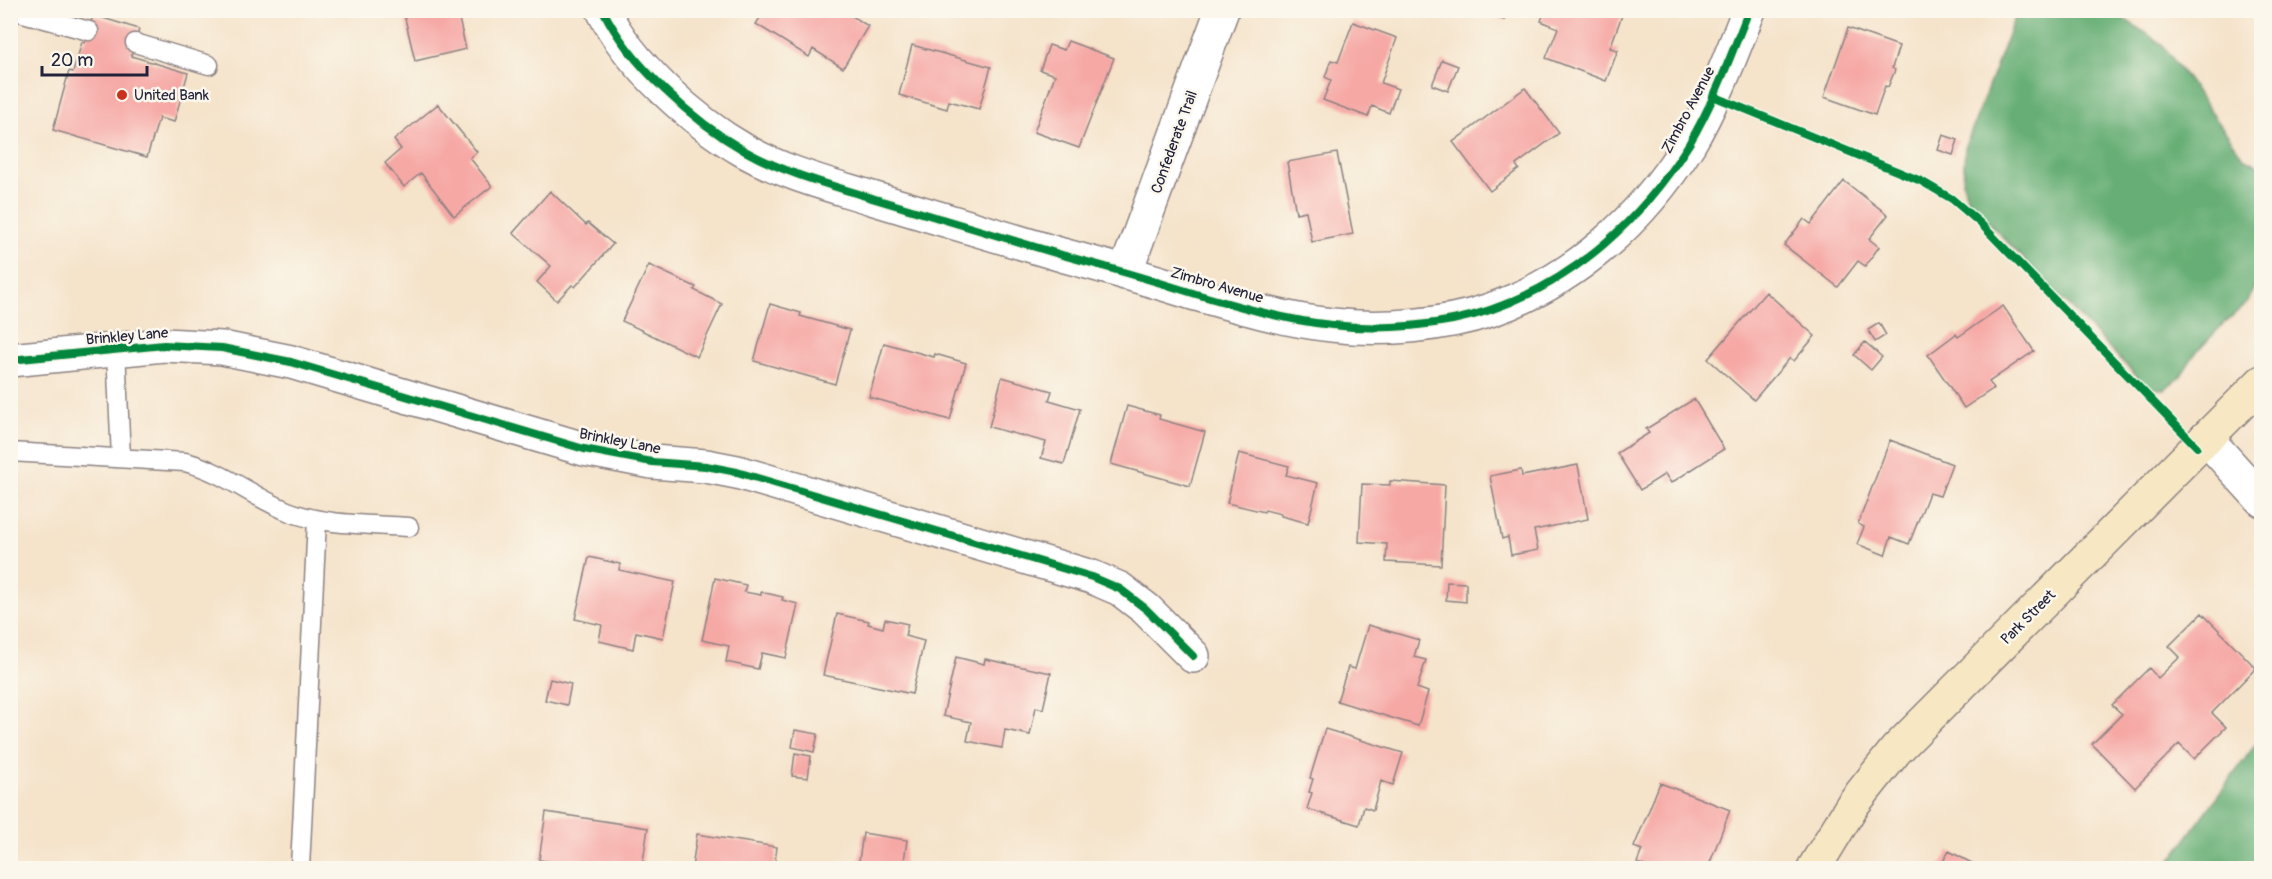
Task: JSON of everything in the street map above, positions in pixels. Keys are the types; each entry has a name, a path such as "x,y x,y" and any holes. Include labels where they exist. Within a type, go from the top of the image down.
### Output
{"street":[{"name":"Zimbro Avenue","path":"603,10 642,67 685,109 743,150 786,171 965,227 1273,316 1333,326 1394,327 1455,319 1490,310 1540,289 1578,266 1620,231 1657,190 1690,142 1713,96 1749,10"},
{"name":"Confederate Trail","path":"1125,273 1222,10"},
{"name":"Brinkley Lane","path":"10,360 164,345 222,348 291,362 584,449 642,461 706,466 737,472 1092,577 1120,589 1146,609 1193,656"},
{"name":"Park Street","path":"1814,868 1853,804 1896,750 2262,381"},
{"path":"2206,438 2262,500"}],"lane":[{"path":"16,11 89,31"},
{"path":"135,43 209,65"},
{"path":"116,350 121,458"},
{"path":"10,452 198,465 288,511 317,520 409,527"},
{"path":"300,868 317,520"}],"green space":[{"path":"2017,11 2114,11 2162,44 2244,158 2261,167 2261,268 2248,302 2223,324 2194,355 2180,377 2164,389 2148,388 1968,201 1963,183 1965,148"},
{"path":"2261,737 2261,868 2165,868"}],"building":[{"path":"403,10 457,10 466,49 415,61"},
{"path":"765,10 843,10 868,26 843,68 813,49 809,57 756,24"},
{"path":"1491,10 1508,10 1504,20 1490,15"},
{"path":"1545,10 1624,10 1610,48 1618,50 1606,81 1546,58 1558,28 1541,21"},
{"name":"United Bank","path":"93,15 139,29 131,56 188,73 174,122 159,118 147,157 53,130 69,71 73,72"},
{"path":"1353,22 1397,38 1381,83 1398,89 1389,113 1372,106 1368,117 1323,100 1331,80 1325,77 1331,60 1338,62"},
{"path":"1848,28 1899,46 1892,68 1895,70 1888,87 1885,86 1875,115 1824,97"},
{"path":"1068,41 1114,58 1079,148 1034,132 1055,75 1040,70 1049,45 1064,50"},
{"path":"912,45 991,67 979,109 949,101 947,109 899,95"},
{"path":"1442,60 1458,66 1448,91 1432,85"},
{"path":"1525,88 1559,133 1516,165 1519,169 1490,191 1453,142"},
{"path":"438,104 477,152 470,158 492,186 454,216 421,173 404,187 385,163 401,149 394,140"},
{"path":"1943,135 1958,140 1953,155 1938,150"},
{"path":"1337,153 1353,234 1312,242 1306,211 1296,213 1287,162"},
{"path":"1844,181 1888,215 1869,239 1879,247 1865,266 1858,261 1838,287 1784,245 1804,219 1811,224"},
{"path":"550,191 586,225 588,223 613,244 575,287 572,285 557,301 537,282 551,266 513,233"},
{"path":"649,265 696,287 694,290 722,304 697,357 622,321"},
{"path":"1766,292 1815,336 1794,361 1790,358 1754,400 1708,359"},
{"path":"770,304 801,313 800,316 850,330 835,384 754,361"},
{"path":"2003,306 2034,351 1989,382 1994,388 1964,408 1928,355 1956,334 1958,337"},
{"path":"1879,323 1886,335 1875,342 1868,330"},
{"path":"1865,342 1882,357 1871,370 1854,355"},
{"path":"884,343 966,363 950,420 869,397"},
{"path":"1002,377 1052,391 1049,400 1080,409 1064,464 1041,458 1046,442 989,427"},
{"path":"1694,399 1724,449 1671,483 1665,474 1640,490 1617,453 1649,433 1646,429"},
{"path":"1127,406 1160,415 1159,419 1205,432 1190,486 1111,464"},
{"path":"1890,440 1952,464 1940,496 1929,493 1909,544 1891,537 1885,555 1857,544 1864,527 1858,524"},
{"path":"1239,453 1289,466 1286,475 1318,483 1308,523 1265,510 1264,512 1227,503"},
{"path":"1578,465 1588,519 1534,530 1538,550 1511,555 1508,537 1502,539 1490,476 1521,470 1522,476"},
{"path":"1390,481 1445,485 1441,565 1386,562 1387,544 1359,542 1362,484 1390,485"},
{"path":"589,557 620,564 619,570 675,582 663,638 636,632 633,649 599,641 602,625 575,619"},
{"path":"715,578 746,585 744,592 761,595 761,592 783,597 782,600 798,604 786,658 762,653 758,669 726,662 729,646 702,640"},
{"path":"1447,582 1466,583 1466,602 1446,600"},
{"path":"2202,613 2256,668 2212,713 2226,727 2194,759 2179,744 2135,788 2092,744 2122,714 2112,705 2149,668 2158,678 2180,657 2169,646"},
{"path":"837,614 869,621 868,624 883,628 885,619 908,624 905,636 924,641 912,694 823,675"},
{"path":"1368,625 1419,640 1414,657 1426,660 1417,688 1428,692 1418,726 1337,701 1348,667 1355,669"},
{"path":"956,657 984,664 985,659 1051,673 1043,709 1036,707 1030,735 1005,730 1002,748 967,741 971,722 943,716"},
{"path":"550,679 571,684 567,705 545,700"},
{"path":"1325,729 1403,753 1393,785 1381,781 1373,810 1364,807 1359,825 1307,809 1312,793 1309,792 1313,779 1310,778"},
{"path":"795,730 818,734 814,752 792,747"},
{"path":"795,753 811,756 808,778 792,776"},
{"path":"1660,783 1730,810 1708,868 1649,868 1637,863 1642,850 1634,847"},
{"path":"546,812 648,828 642,868 597,868 539,860"},
{"path":"863,833 907,840 903,868 858,868"},
{"path":"697,834 777,847 774,868 692,868"},
{"path":"1949,851 1981,868 1939,868"}],"cycle path":[{"path":"603,10 629,51 665,90 725,139 776,166 825,184 1196,294 1280,316 1351,327 1412,326 1472,315 1521,298 1578,265 1628,222 1650,198 1689,144 1714,95 1749,10"},
{"path":"1713,96 1921,181 1952,199 1980,223 2197,447"},
{"path":"10,360 164,345 222,348 291,362 584,449 652,462 706,466 737,472 1092,577 1120,589 1146,609 1193,656"}],"place":[{"name":"United Bank","path":"122,95"}]}
